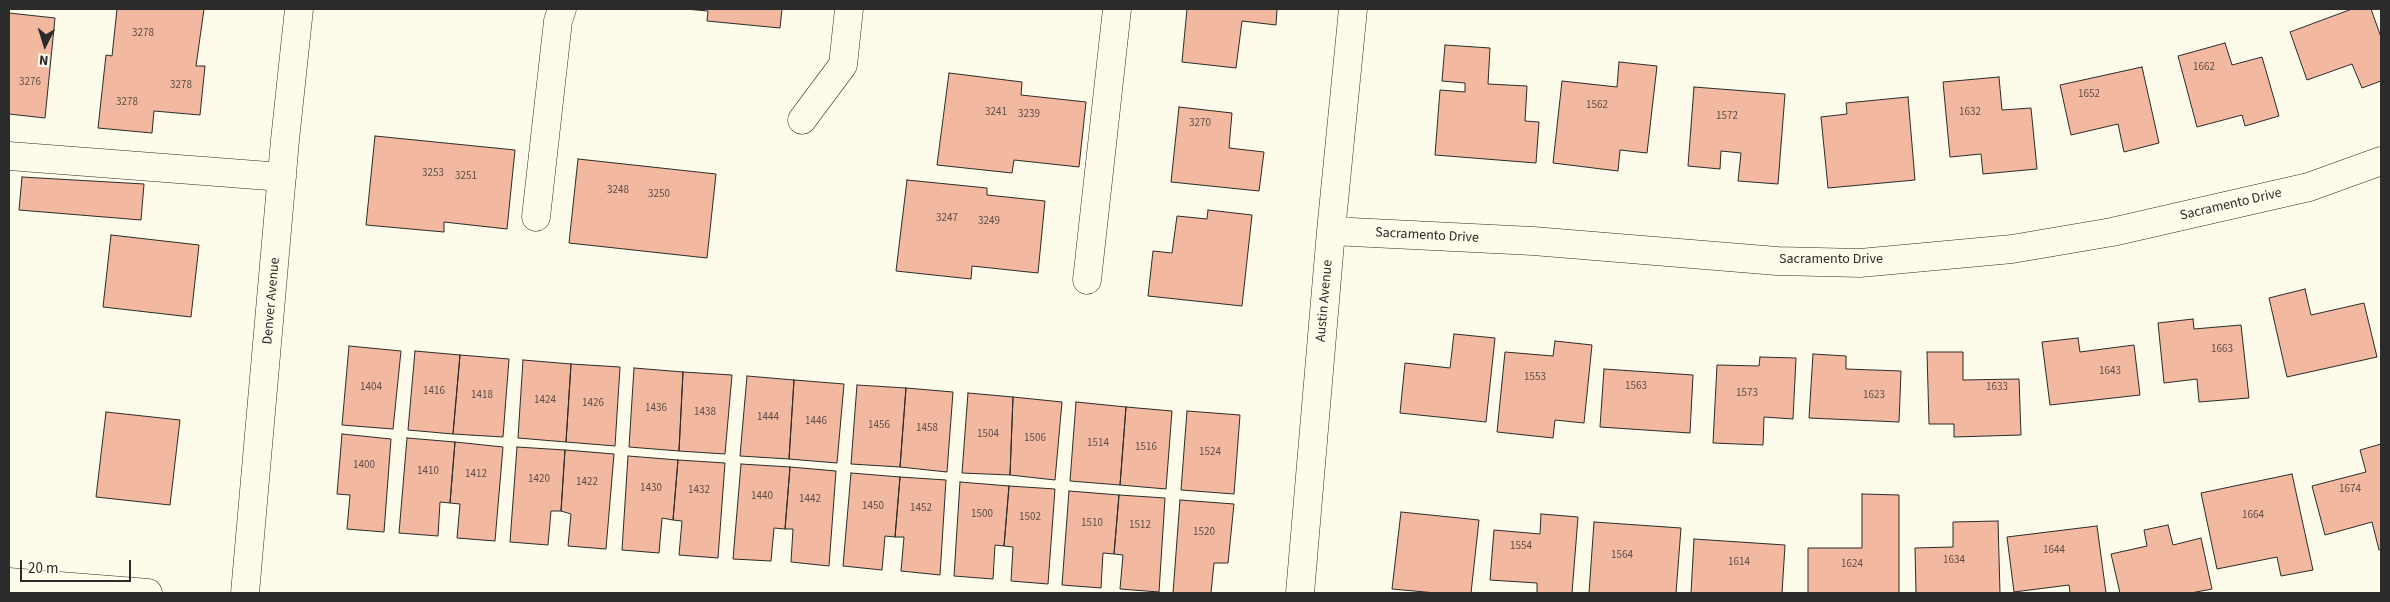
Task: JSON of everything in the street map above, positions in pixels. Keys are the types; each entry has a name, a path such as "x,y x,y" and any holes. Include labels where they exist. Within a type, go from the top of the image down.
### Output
{"street":[{"name":"Denver Avenue","path":"245,593 282,177 300,9"},
{"path":"536,217 558,21 562,9"},
{"path":"802,120 844,65 849,9"},
{"path":"1087,280 1117,9"},
{"name":"Austin Avenue","path":"1300,593 1330,231 1353,9"},
{"path":"9,156 282,177"},
{"name":"Sacramento Drive","path":"1330,231 1533,241 1777,261 1860,263 2012,249 2112,232 2309,187 2381,161"},
{"path":"9,582 148,593"}],"building":[{"path":"117,9 204,9 196,66 205,66 200,115 154,111 152,133 98,128 106,55 112,56"},
{"path":"685,9 782,9 780,28 707,21 708,11"},
{"path":"1187,9 1277,9 1276,25 1242,21 1236,68 1182,62"},
{"path":"2352,9 2371,9 2381,37 2381,81 2362,88 2352,64 2307,80 2290,32"},
{"path":"9,13 55,18 45,118 9,114"},
{"path":"2225,43 2232,65 2262,57 2279,116 2245,126 2242,115 2197,127 2178,56"},
{"path":"1445,45 1490,48 1488,84 1527,86 1525,121 1539,122 1536,163 1435,155 1440,90 1465,92 1465,83 1442,81"},
{"path":"1619,62 1657,66 1647,153 1620,150 1618,171 1553,163 1562,81 1617,87"},
{"path":"2142,67 2159,143 2124,152 2118,124 2071,135 2060,85"},
{"path":"949,73 1022,82 1021,95 1086,102 1079,167 1014,160 1012,173 937,165"},
{"path":"1999,77 2002,110 2031,108 2037,169 1983,174 1981,154 1950,157 1943,82"},
{"path":"1694,87 1785,94 1778,184 1738,181 1741,153 1721,151 1720,169 1688,166"},
{"path":"1908,97 1915,180 1828,188 1821,117 1847,114 1846,103"},
{"path":"1179,107 1232,113 1229,148 1264,152 1259,191 1171,182"},
{"path":"375,136 515,150 507,229 444,222 444,232 366,225"},
{"path":"578,159 716,174 707,258 569,243"},
{"path":"22,177 144,184 141,220 19,210"},
{"path":"907,180 987,188 987,195 1045,201 1038,273 972,266 971,279 896,271"},
{"path":"1208,210 1252,215 1242,306 1148,296 1153,251 1172,253 1177,216 1207,219"},
{"path":"111,235 199,245 191,317 103,307"},
{"path":"2305,289 2311,315 2364,303 2377,357 2287,377 2269,298"},
{"path":"2193,319 2194,329 2241,325 2249,398 2199,402 2197,379 2164,383 2158,323"},
{"path":"1454,334 1495,338 1486,422 1400,413 1405,363 1450,368"},
{"path":"2078,338 2080,352 2134,345 2140,395 2050,405 2042,342"},
{"path":"1555,341 1592,345 1584,423 1555,420 1553,438 1497,432 1505,352 1553,356"},
{"path":"349,346 401,351 393,429 342,425"},
{"path":"415,351 460,355 453,434 408,430"},
{"path":"1927,352 1963,352 1963,380 2019,379 2021,435 1954,437 1954,424 1929,424"},
{"path":"1813,354 1846,356 1846,369 1901,371 1899,422 1809,418"},
{"path":"460,355 509,359 503,437 453,434"},
{"path":"1760,357 1796,358 1793,419 1764,417 1763,445 1713,443 1717,365 1759,366"},
{"path":"523,360 571,364 566,442 518,438"},
{"path":"571,364 620,367 615,446 566,442"},
{"path":"634,368 683,372 679,451 629,447"},
{"path":"1604,369 1693,375 1690,433 1600,427"},
{"path":"683,372 732,375 725,454 679,451"},
{"path":"747,376 794,380 789,459 740,456"},
{"path":"794,380 844,384 837,463 789,459"},
{"path":"857,385 906,388 900,467 851,464"},
{"path":"906,388 953,392 947,472 900,467"},
{"path":"968,393 1013,397 1010,475 962,473"},
{"path":"1013,397 1062,402 1055,480 1010,475"},
{"path":"1076,402 1126,407 1120,485 1070,481"},
{"path":"1126,407 1172,411 1166,489 1120,485"},
{"path":"1187,411 1240,415 1234,494 1181,490"},
{"path":"106,412 180,420 170,505 96,497"},
{"path":"342,434 391,439 384,532 347,529 350,495 337,494"},
{"path":"407,438 455,442 450,503 440,502 438,536 399,533"},
{"path":"455,442 503,447 495,541 457,538 460,504 450,503"},
{"path":"2381,444 2381,549 2379,550 2372,522 2325,535 2312,486 2366,472 2360,450"},
{"path":"517,447 565,450 561,511 551,511 548,545 510,542"},
{"path":"565,450 614,454 606,549 568,546 571,514 561,511"},
{"path":"628,456 678,460 673,520 662,518 659,553 622,550"},
{"path":"678,460 725,463 718,558 679,555 682,521 673,520"},
{"path":"741,464 790,467 785,529 774,528 771,561 733,559"},
{"path":"790,467 836,471 829,566 791,562 793,529 785,529"},
{"path":"851,473 900,477 895,537 885,536 882,570 843,566"},
{"path":"2292,474 2313,570 2281,576 2277,557 2217,569 2201,493"},
{"path":"900,477 946,480 940,575 901,571 904,537 895,537"},
{"path":"960,482 1009,486 1004,546 995,545 993,579 954,576"},
{"path":"1009,486 1055,489 1048,584 1011,581 1013,547 1004,546"},
{"path":"1069,491 1119,495 1114,554 1103,553 1101,588 1062,585"},
{"path":"1862,494 1899,495 1899,593 1808,593 1808,548 1862,548"},
{"path":"1119,495 1165,498 1159,592 1120,589 1123,555 1114,554"},
{"path":"1180,500 1234,504 1228,563 1214,563 1211,593 1173,593"},
{"path":"1401,512 1479,520 1471,593 1436,593 1392,589"},
{"path":"1541,514 1578,517 1572,593 1537,593 1537,583 1490,580 1494,530 1540,534"},
{"path":"1998,521 2000,593 1916,593 1915,548 1953,547 1953,522"},
{"path":"1594,522 1681,528 1676,593 1589,593"},
{"path":"2168,525 2173,545 2201,538 2212,589 2191,593 2120,593 2111,554 2147,546 2144,530"},
{"path":"2097,526 2106,593 2070,593 2069,585 2014,592 2007,537"},
{"path":"1694,539 1785,545 1782,593 1691,593"}]}
